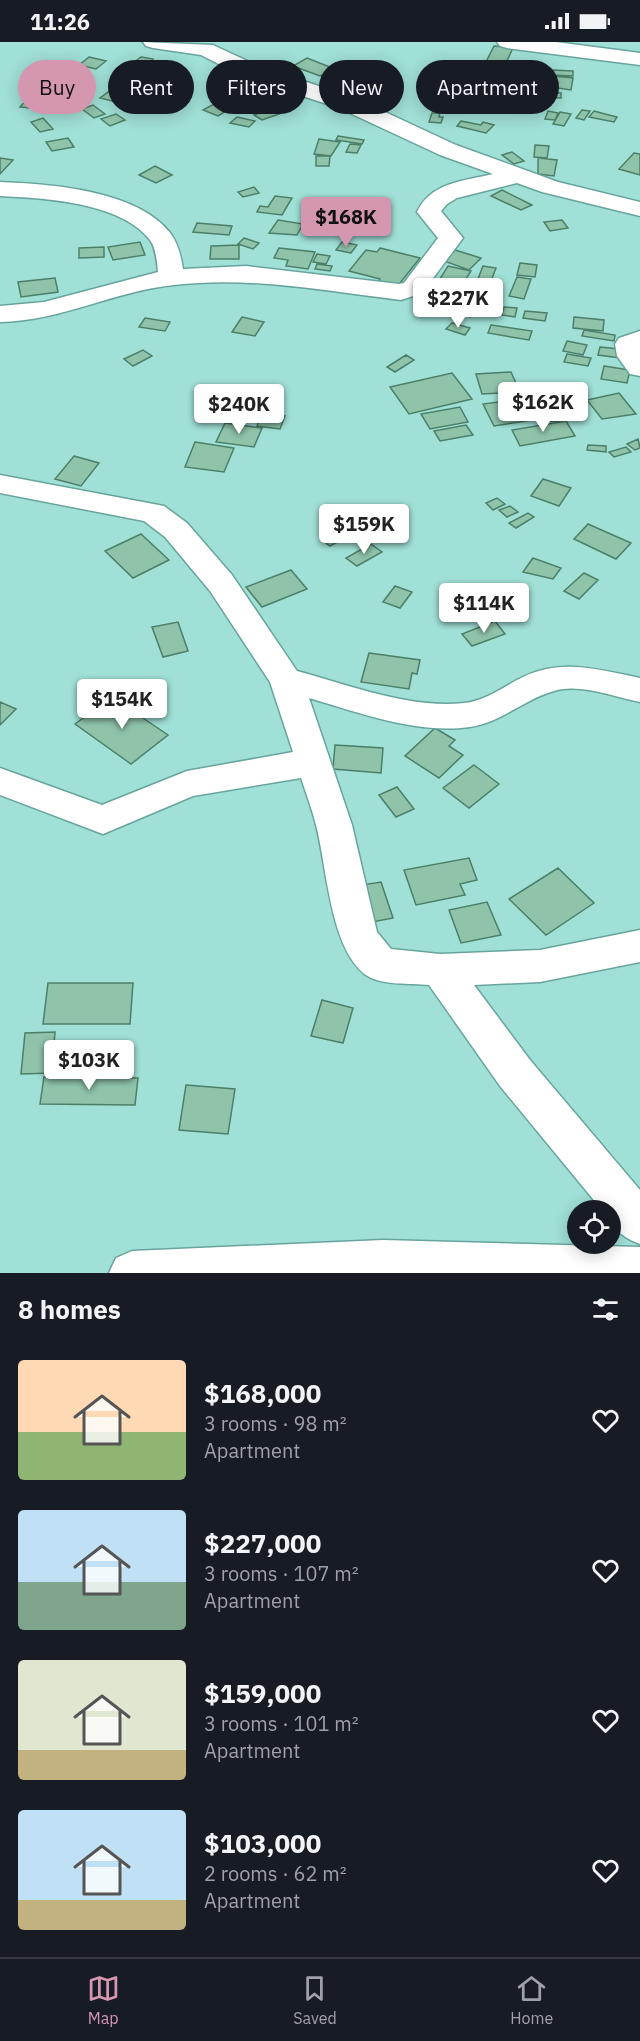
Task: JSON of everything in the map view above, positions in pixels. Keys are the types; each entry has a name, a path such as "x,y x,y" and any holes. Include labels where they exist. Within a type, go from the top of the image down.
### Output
{"street":[{"path":"153,42 206,49 243,42"},
{"path":"507,42 640,59"},
{"path":"206,49 250,71 332,97 448,150 577,195 640,209"},
{"path":"0,314 42,311 119,287 172,277 253,273 401,292 413,288 451,238 449,232 435,222 429,212 442,195 520,175"},
{"path":"0,189 76,196 131,215 159,234 166,247 172,277"},
{"path":"640,339 628,344 631,356 640,368"},
{"path":"0,484 153,513 165,519 221,583 286,680 333,825 358,933 368,952 381,964 392,967 440,970 540,966 640,946"},
{"path":"286,680 387,706 461,716 480,713 557,678 640,690"},
{"path":"0,781 103,820 188,784 314,762"},
{"path":"440,970 515,1073 640,1223"},
{"path":"132,1273 383,1268 640,1269"}],"building":[{"path":"494,46 513,48 507,60 487,60"},
{"path":"89,57 106,61 96,69 96,60 85,60"},
{"path":"141,57 153,59 152,60 137,60"},
{"path":"307,58 319,63 319,76 307,71 307,60 304,60"},
{"path":"559,70 573,71 573,76 559,75"},
{"path":"559,77 573,78 571,90 559,88"},
{"path":"108,92 108,100 100,98"},
{"path":"96,107 105,114 94,118 89,114 96,114"},
{"path":"582,110 590,111 584,120 576,118"},
{"path":"594,111 617,117 614,122 589,117"},
{"path":"116,114 125,120 110,126 101,119"},
{"path":"257,114 279,114 262,120 254,115"},
{"path":"432,114 440,114 439,117 443,117 441,123 429,122"},
{"path":"547,114 558,114 555,120 545,119"},
{"path":"559,114 571,114 564,126 553,124"},
{"path":"237,117 255,121 249,127 230,123"},
{"path":"43,118 53,129 40,132 31,122"},
{"path":"461,121 494,125 486,133 457,126"},
{"path":"338,136 364,140 362,144 336,140"},
{"path":"68,138 74,147 52,151 46,142"},
{"path":"319,139 340,142 331,156 314,154"},
{"path":"350,144 361,145 357,153 346,152"},
{"path":"535,145 549,146 547,158 534,157"},
{"path":"512,152 524,161 514,164 502,155"},
{"path":"634,153 640,154 640,175 619,169"},
{"path":"316,156 330,156 329,166 316,166"},
{"path":"0,158 13,160 0,174"},
{"path":"538,158 557,160 554,176 538,174"},
{"path":"155,166 172,175 156,183 139,175"},
{"path":"254,187 259,193 243,197 238,192"},
{"path":"502,190 532,205 521,210 491,196"},
{"path":"275,196 292,198 282,215 257,212 260,206 268,207"},
{"path":"344,205 370,212 361,221 354,219 346,226 327,221"},
{"path":"278,220 303,224 297,235 269,233"},
{"path":"562,220 568,228 550,231 544,222"},
{"path":"197,223 232,226 229,235 193,232"},
{"path":"244,238 259,243 253,249 238,244"},
{"path":"140,242 145,255 113,260 108,247"},
{"path":"342,242 357,245 351,253 336,250"},
{"path":"239,245 239,259 210,259 211,246"},
{"path":"104,247 104,257 79,258 79,248"},
{"path":"279,248 315,252 308,269 286,266 288,260 274,258"},
{"path":"380,248 420,258 400,283 405,284 401,289 377,283 380,279 349,271 366,250 377,252"},
{"path":"455,250 481,258 469,270 444,261"},
{"path":"317,254 330,256 326,264 313,262"},
{"path":"520,263 537,265 535,277 517,275"},
{"path":"317,264 332,266 330,271 315,269"},
{"path":"448,266 471,271 459,290 436,285"},
{"path":"483,266 496,268 487,291 474,289"},
{"path":"517,277 531,279 524,299 509,296"},
{"path":"55,278 58,292 21,297 18,282"},
{"path":"459,293 468,295 460,306 476,310 470,317 446,309"},
{"path":"430,301 442,303 440,312 428,311"},
{"path":"504,307 517,308 515,317 502,315"},
{"path":"525,311 547,313 545,321 523,318"},
{"path":"242,317 264,322 255,336 232,332"},
{"path":"574,317 604,320 603,331 573,328"},
{"path":"145,318 170,322 165,331 139,327"},
{"path":"452,323 470,328 465,335 446,329"},
{"path":"491,325 532,331 529,340 488,333"},
{"path":"584,330 615,335 614,341 582,336"},
{"path":"567,341 587,345 583,355 563,351"},
{"path":"600,347 629,350 628,359 598,355"},
{"path":"143,350 152,356 133,366 124,359"},
{"path":"567,354 591,358 588,366 564,362"},
{"path":"406,355 414,360 395,372 387,367"},
{"path":"604,366 630,370 627,383 601,379"},
{"path":"511,372 520,392 482,394 476,374"},
{"path":"452,373 472,399 409,414 390,387"},
{"path":"619,393 636,414 602,419 587,400"},
{"path":"522,399 533,420 494,426 483,404"},
{"path":"551,400 559,421 540,422 532,401"},
{"path":"563,404 572,405 573,414 564,414"},
{"path":"460,407 468,422 430,429 421,414"},
{"path":"261,414 285,416 280,429 257,426"},
{"path":"566,421 575,436 520,446 512,430"},
{"path":"225,423 262,428 254,447 216,442"},
{"path":"466,425 473,435 440,441 434,431"},
{"path":"638,439 640,448 635,450 627,444"},
{"path":"195,442 234,448 224,472 185,467"},
{"path":"588,445 606,446 606,452 587,450"},
{"path":"626,447 631,452 614,457 609,452"},
{"path":"74,456 99,463 81,486 55,479"},
{"path":"543,479 571,488 559,506 531,496"},
{"path":"497,498 505,504 493,510 486,503"},
{"path":"510,506 518,512 507,517 499,510"},
{"path":"528,513 534,517 516,528 509,523"},
{"path":"588,524 631,543 616,559 574,539"},
{"path":"345,527 354,533 330,546 322,540"},
{"path":"141,534 169,560 133,578 105,551"},
{"path":"371,544 382,552 357,566 346,558"},
{"path":"533,558 561,568 553,579 523,572"},
{"path":"291,570 307,589 262,607 246,587"},
{"path":"584,573 598,580 579,599 564,591"},
{"path":"395,586 412,592 400,608 383,602"},
{"path":"495,621 505,634 472,646 462,634"},
{"path":"178,622 188,651 163,657 152,627"},
{"path":"369,653 420,660 417,674 412,673 409,689 361,682"},
{"path":"112,697 168,735 131,764 75,724"},
{"path":"0,702 16,709 0,725"},
{"path":"435,728 455,740 449,746 463,755 439,778 405,756"},
{"path":"335,745 383,748 381,773 333,769"},
{"path":"474,765 499,784 469,808 443,788"},
{"path":"397,787 414,809 396,817 379,795"},
{"path":"469,858 477,880 460,884 465,895 416,905 404,870"},
{"path":"558,868 594,903 546,935 509,899"},
{"path":"381,882 393,918 367,923 355,886"},
{"path":"487,902 501,935 461,943 449,910"},
{"path":"48,983 133,983 130,1024 43,1024"},
{"path":"322,1000 353,1008 343,1043 311,1036"},
{"path":"55,1032 52,1073 21,1074 25,1033"},
{"path":"44,1077 138,1078 135,1105 40,1104"},
{"path":"186,1085 235,1089 228,1134 179,1130"}]}
